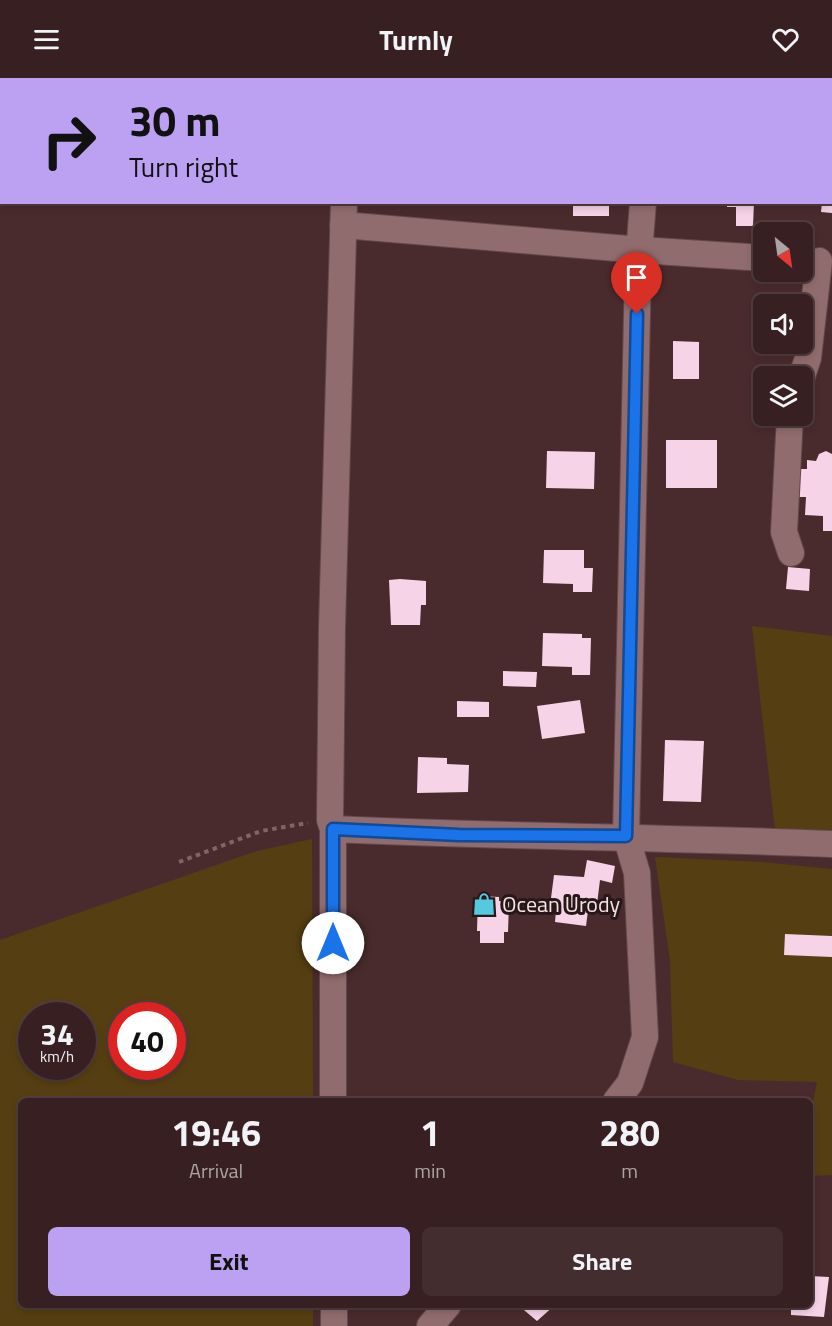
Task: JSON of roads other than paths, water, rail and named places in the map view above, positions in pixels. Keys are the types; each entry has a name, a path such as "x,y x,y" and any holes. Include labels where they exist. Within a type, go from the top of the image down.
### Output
{"street":[{"path":"618,1098 630,1083 645,1037 637,873 626,836 643,204"},
{"path":"333,1098 332,627 344,214 640,250 753,257"},
{"path":"805,366 818,261"},
{"path":"789,426 784,532 791,553"},
{"path":"331,825 459,835 626,836 832,844"},
{"path":"334,1308 334,1326"},
{"path":"430,1326 445,1308"}],"place":[{"name":"Ocean Urody","path":"484,904"}]}
